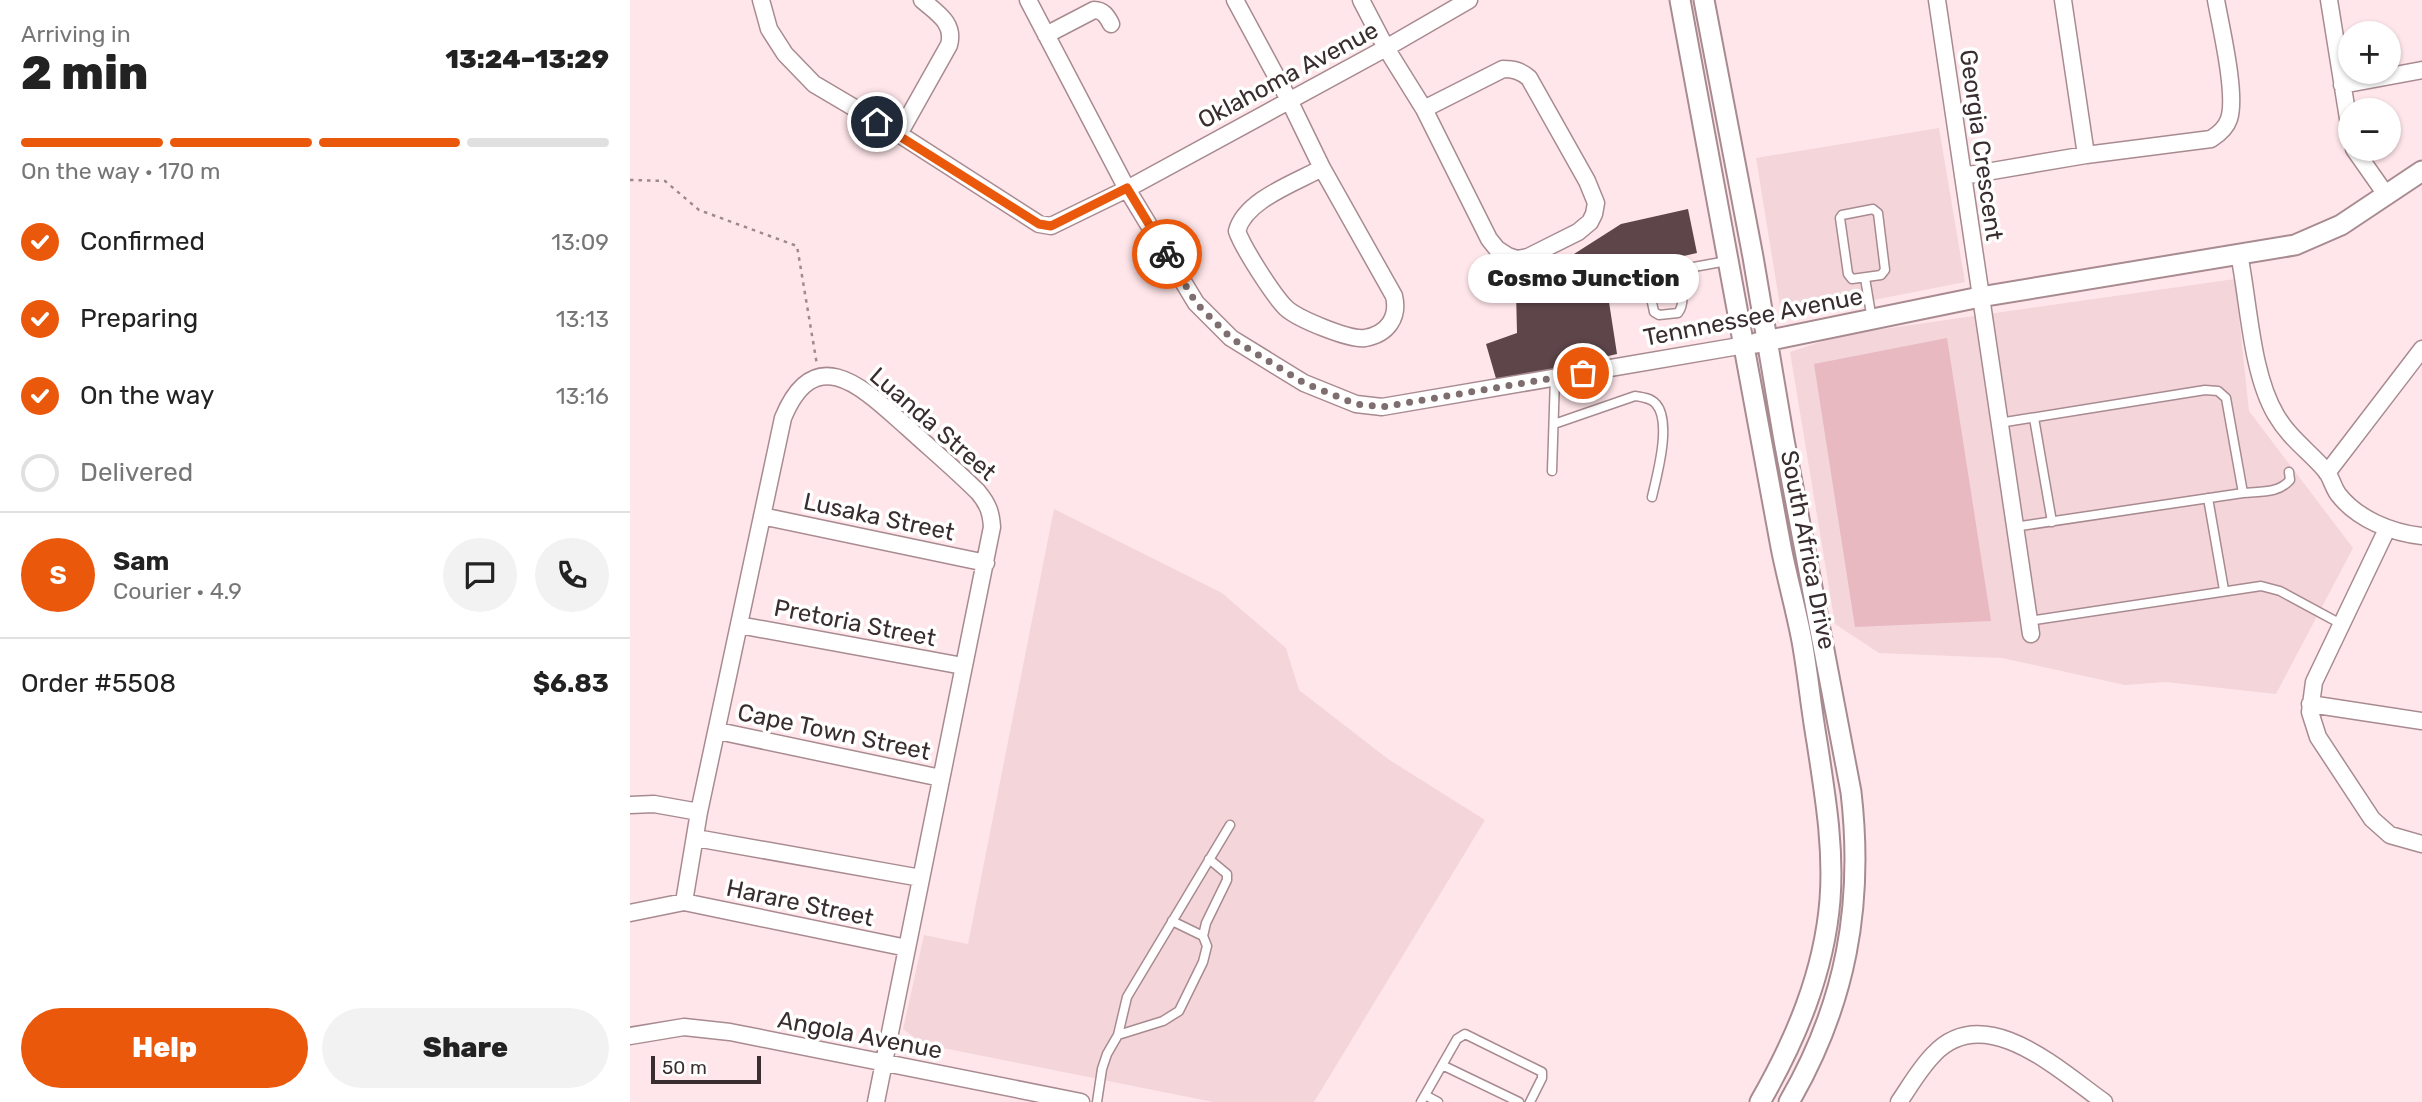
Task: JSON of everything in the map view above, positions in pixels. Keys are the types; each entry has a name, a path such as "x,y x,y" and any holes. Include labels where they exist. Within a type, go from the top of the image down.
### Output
{"street":[{"name":"Oklahoma Avenue","path":"761,0 769,29 798,70 814,84 899,134 1039,224 1051,226 1127,188 1386,48 1469,0"},
{"path":"899,134 951,36 950,26 922,0"},
{"name":"Tennnessee Avenue","path":"1028,0 1127,188 1196,303 1231,338 1304,383 1356,404 1382,407 1767,341 1980,297 2295,245 2342,225 2422,171"},
{"path":"1235,0 1322,168 1394,296 1397,306 1394,320 1384,330 1364,338 1323,328 1284,306 1247,251 1237,231 1246,212 1322,168"},
{"path":"1361,0 1386,48 1424,109 1489,239 1497,249 1517,259 1528,257 1578,232 1590,222 1596,202 1587,181 1529,78 1523,73 1503,69 1424,109"},
{"name":"South Africa Drive","path":"1680,0 1782,551 1802,642 1830,838 1830,900 1817,970 1791,1044 1760,1102"},
{"name":"South Africa Drive","path":"1704,0 1851,792 1856,849 1854,914 1840,982 1815,1053 1789,1102"},
{"name":"Georgia Crescent","path":"1937,0 2030,627"},
{"path":"2063,0 2086,155"},
{"path":"1963,176 2086,155 2211,139 2223,130 2229,118 2231,100 2216,0"},
{"path":"2329,0 2344,98"},
{"path":"1046,35 1094,10 1106,15 1111,23"},
{"path":"2342,85 2422,70"},
{"path":"2362,161 2387,196"},
{"path":"2239,254 2264,391 2277,417 2302,450 2327,473 2337,494 2355,512 2387,528 2422,536"},
{"path":"2327,473 2416,368 2422,349"},
{"path":"630,913 684,902 699,812 783,418 796,392 819,378"},
{"name":"Luanda Street","path":"819,378 838,378 856,384 978,492 991,513 992,527 986,563 876,1102"},
{"name":"Lusaka Street","path":"762,516 986,563"},
{"path":"2387,528 2314,681 2310,704 2312,722 2318,737 2372,819 2390,835 2422,844"},
{"name":"Pretoria Street","path":"739,625 963,666"},
{"path":"2310,704 2422,721"},
{"name":"Cape Town Street","path":"718,731 942,778"},
{"path":"630,805 654,804 699,812"},
{"path":"696,838 921,878"},
{"name":"Harare Street","path":"684,902 907,948"},
{"name":"Angola Avenue","path":"630,1036 684,1027 730,1032 1081,1102"},
{"path":"1899,1102 1934,1054 1953,1040 1982,1034 2000,1036 2023,1048 2104,1102"}],"lane":[{"path":"1873,209 1878,213 1885,268 1881,275 1865,278 1852,279 1848,274 1840,218 1842,215 1873,209"},
{"path":"1678,270 1682,308 1678,313 1659,315 1654,312 1649,285 1655,274 1727,261"},
{"path":"1865,278 1871,320"},
{"path":"1552,471 1555,377"},
{"path":"1999,423 2205,390 2218,391 2226,398 2243,493"},
{"path":"1554,424 1635,396 1647,398 1656,404 1660,413 1663,447 1652,497"},
{"path":"2034,418 2052,522"},
{"path":"2014,527 2277,490 2290,480 2289,472"},
{"path":"2208,498 2224,590"},
{"path":"2030,627 2224,590 2271,587 2341,624"},
{"path":"1097,1102 1102,1069 1118,1035 1127,997 1230,825"},
{"path":"1118,1035 1163,1021 1178,1011 1203,962 1207,946 1203,936 1206,923 1227,880 1227,874 1209,859"},
{"path":"1172,921 1203,936"},
{"path":"1438,1102 1423,1099 1460,1035 1472,1036 1542,1072 1542,1078 1530,1102"},
{"path":"1443,1065 1519,1102"}],"path":[{"path":"630,180 665,181 699,210 797,246 819,378"}],"shaded area":[{"path":"1939,128 1965,282 1782,318 1756,158"},
{"path":"2235,279 2249,411 2353,548 2276,694 2166,682 2125,685 2002,658 1879,653 1835,624 1790,352 1841,335"},
{"path":"1947,338 1991,621 1855,627 1814,364"},
{"path":"1054,509 1222,593 1286,648 1299,690 1388,759 1485,820 1314,1102 1213,1102 923,1044 903,1029 924,935 968,944"}],"building":[{"path":"1688,209 1697,253 1635,267 1638,282 1607,289 1617,354 1497,382 1486,344 1517,333 1516,291 1621,224"}],"way so far":[{"path":"1167,254 1196,303 1231,338 1304,383 1356,404 1382,407 1583,373"}],"place":[{"name":"Cosmo Junction","path":"1583,373"}],"route":[{"path":"877,122 1039,224 1051,226 1064,221 1127,188 1167,254"}]}
